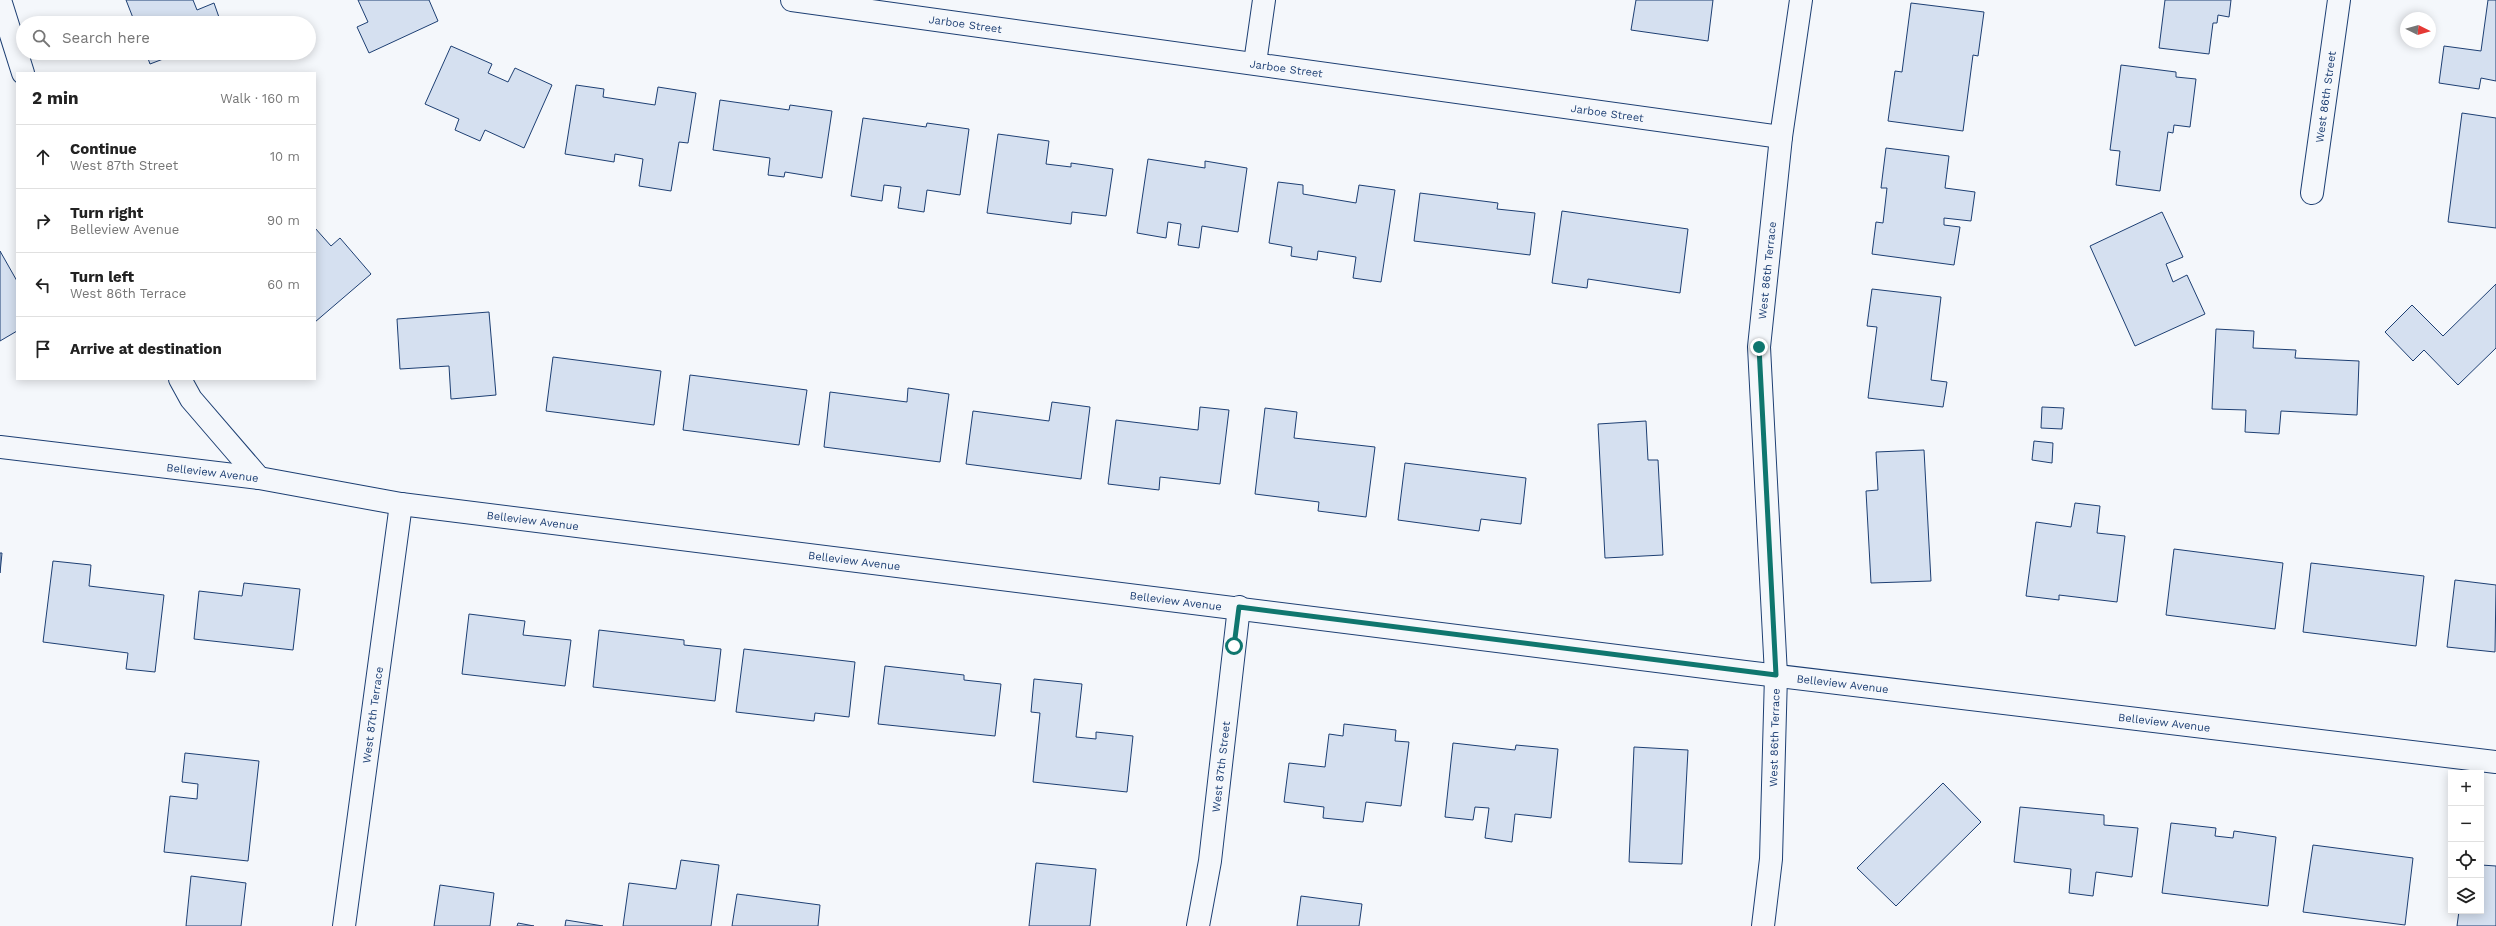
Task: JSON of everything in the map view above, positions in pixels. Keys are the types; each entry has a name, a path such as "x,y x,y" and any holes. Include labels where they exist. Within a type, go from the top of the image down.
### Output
{"street":[{"path":"0,0 16,51"},
{"name":"Jarboe Street","path":"792,0 1782,136"},
{"path":"1255,63 1264,0"},
{"name":"West 86th Terrace","path":"1764,926 1772,859 1776,675 1759,347 1782,136 1801,0"},
{"name":"West 86th Street","path":"2312,193 2339,0"},
{"path":"19,60 23,72"},
{"path":"181,380 191,399 259,478"},
{"name":"Belleview Avenue","path":"0,447 259,478 401,504 1239,607 1776,675 2496,762"},
{"name":"West 87th Terrace","path":"344,926 401,504"},
{"name":"West 87th Street","path":"1198,926 1210,861 1239,607"}],"building":[{"path":"126,0 193,0 197,10 214,3 219,16 132,16"},
{"path":"358,0 429,0 438,21 369,53 357,27 368,22"},
{"path":"1636,0 1713,0 1708,41 1631,30"},
{"path":"2165,0 2231,0 2229,17 2218,15 2217,23 2213,23 2209,54 2159,48"},
{"path":"2488,0 2496,0 2496,81 2481,78 2479,89 2439,83 2444,46 2481,51"},
{"path":"1911,3 1984,12 1978,56 1973,55 1963,131 1888,121 1895,71 1902,72"},
{"path":"451,46 492,64 488,73 508,82 515,68 552,85 524,148 485,130 480,141 455,130 459,119 425,104"},
{"path":"149,60 161,60 150,64"},
{"path":"2121,65 2176,72 2176,77 2196,79 2190,127 2174,125 2173,133 2168,132 2160,191 2116,185 2120,151 2110,150"},
{"path":"576,85 604,89 603,97 655,105 658,87 696,93 688,143 679,142 671,191 639,186 643,159 615,154 614,162 565,154"},
{"path":"720,100 789,110 790,105 832,111 822,178 785,172 784,177 768,175 770,158 713,150"},
{"path":"2462,113 2496,118 2496,228 2448,222"},
{"path":"863,118 926,127 927,123 969,129 960,195 927,190 924,212 898,208 901,187 884,185 882,201 851,196"},
{"path":"998,134 1049,141 1046,164 1071,167 1071,163 1113,169 1106,216 1072,212 1071,224 987,213"},
{"path":"1886,148 1949,156 1945,188 1975,192 1971,221 1944,218 1944,225 1960,227 1954,265 1872,254 1876,222 1883,223 1887,188 1881,188"},
{"path":"1148,159 1205,168 1205,161 1247,168 1238,232 1202,226 1199,248 1178,245 1181,224 1168,222 1166,238 1137,233"},
{"path":"1278,182 1303,185 1303,194 1356,203 1359,185 1395,190 1381,282 1353,278 1356,257 1318,251 1317,260 1291,256 1292,247 1269,243"},
{"path":"1420,193 1498,203 1497,209 1535,213 1530,255 1414,241"},
{"path":"1562,211 1688,229 1680,293 1588,279 1587,288 1552,283"},
{"path":"2162,212 2183,257 2166,264 2173,282 2187,275 2205,314 2135,346 2090,246"},
{"path":"316,229 331,246 340,238 371,274 316,321"},
{"path":"0,251 16,279 16,332 0,341"},
{"path":"2496,284 2496,348 2458,385 2424,350 2413,361 2385,332 2412,305 2443,336"},
{"path":"1872,289 1941,297 1931,380 1947,382 1943,407 1868,398 1877,327 1867,326"},
{"path":"489,312 496,395 451,399 449,366 400,369 397,319"},
{"path":"2216,329 2254,331 2253,348 2296,350 2295,358 2359,361 2357,415 2281,411 2279,434 2245,432 2246,410 2212,409"},
{"path":"553,357 661,371 654,425 546,411"},
{"path":"690,375 807,390 799,445 683,430"},
{"path":"908,388 949,394 940,462 824,447 830,392 907,402"},
{"path":"1052,402 1090,407 1081,479 966,464 973,411 1049,421"},
{"path":"1200,407 1229,410 1220,484 1160,477 1159,490 1108,484 1116,420 1198,430"},
{"path":"2042,407 2064,408 2062,429 2041,428"},
{"path":"1265,408 1297,412 1294,438 1375,447 1366,517 1318,511 1319,502 1255,494"},
{"path":"1646,421 1648,460 1658,460 1663,555 1605,558 1598,424"},
{"path":"2034,441 2053,443 2052,463 2032,460"},
{"path":"1924,450 1931,581 1871,583 1866,491 1878,490 1876,452"},
{"path":"1405,463 1526,478 1521,524 1481,519 1479,531 1398,520"},
{"path":"2075,503 2100,506 2097,533 2125,536 2117,602 2059,595 2059,600 2026,596 2036,522 2071,527"},
{"path":"2174,549 2283,563 2275,629 2166,615"},
{"path":"0,553 2,553 0,573"},
{"path":"53,561 91,565 89,586 164,595 155,672 126,669 128,653 43,642"},
{"path":"2311,563 2424,576 2416,646 2303,632"},
{"path":"2455,580 2496,585 2495,652 2447,647"},
{"path":"244,583 300,589 293,650 194,639 199,591 242,596"},
{"path":"469,614 525,621 523,635 571,640 565,686 462,674"},
{"path":"599,630 684,640 684,645 721,649 715,701 593,687"},
{"path":"744,649 855,662 849,717 815,713 814,721 736,712"},
{"path":"885,666 964,675 964,680 1001,684 995,736 878,724"},
{"path":"1034,679 1082,684 1076,737 1096,739 1096,732 1133,736 1127,792 1033,782 1040,713 1031,712"},
{"path":"1344,724 1396,730 1395,741 1409,742 1401,806 1366,802 1363,822 1323,818 1324,807 1284,802 1289,763 1325,767 1329,734 1343,736"},
{"path":"1453,743 1515,750 1516,745 1558,749 1551,818 1515,814 1512,842 1485,838 1489,808 1475,807 1473,820 1445,817"},
{"path":"1634,747 1688,750 1682,864 1629,862"},
{"path":"185,753 259,761 248,861 164,852 170,796 197,799 198,784 182,782"},
{"path":"1943,783 1981,822 1896,906 1857,868"},
{"path":"2020,807 2104,815 2104,825 2138,828 2132,877 2096,872 2093,896 2069,893 2071,869 2014,862"},
{"path":"2171,823 2216,828 2215,836 2233,838 2234,831 2276,837 2268,906 2162,893"},
{"path":"2313,845 2413,858 2405,925 2303,912"},
{"path":"681,860 719,865 711,926 623,926 629,883 676,889"},
{"path":"1036,863 1096,869 1090,926 1029,926"},
{"path":"2484,865 2496,866 2496,926 2457,926 2459,914 2484,914"},
{"path":"191,876 246,883 241,926 186,926"},
{"path":"440,885 494,893 490,926 434,926"},
{"path":"737,894 820,905 818,926 732,926"},
{"path":"1301,896 1362,904 1359,926 1297,926"},
{"path":"566,920 603,926 565,926"},
{"path":"518,923 534,926 517,926"}],"route":[{"path":"1234,646 1239,607 1776,675 1759,347"}]}
